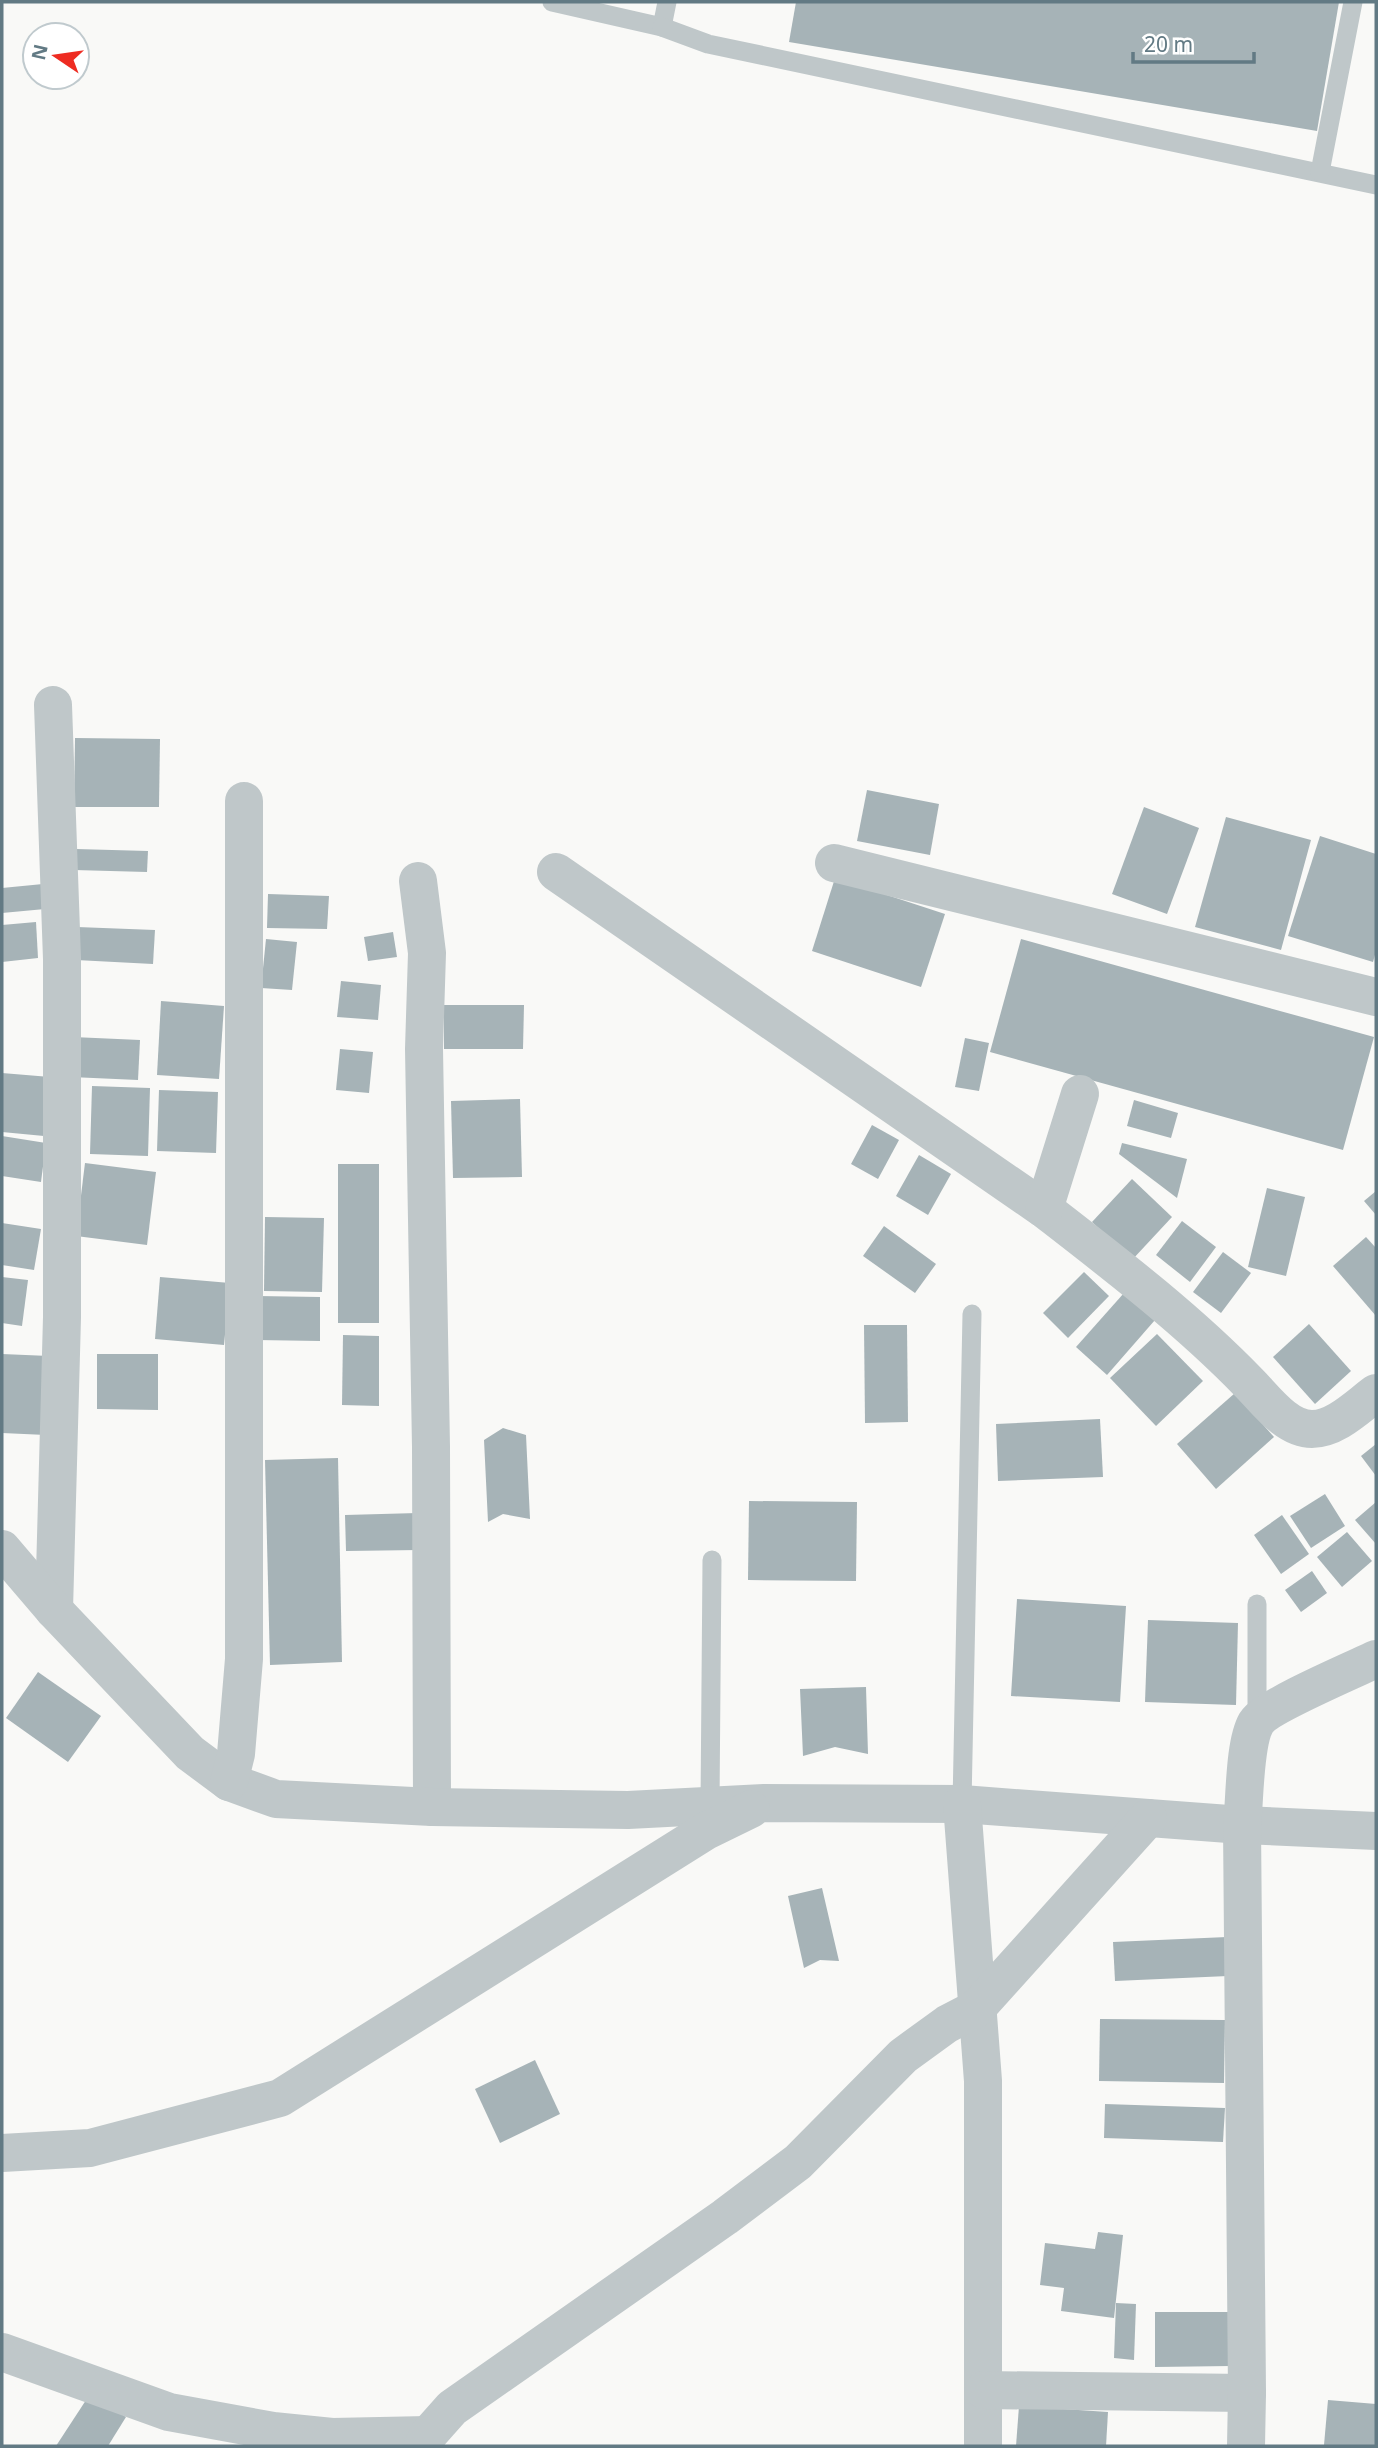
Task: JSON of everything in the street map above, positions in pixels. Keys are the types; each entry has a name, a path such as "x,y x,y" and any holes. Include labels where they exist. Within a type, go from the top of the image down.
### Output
{"street":[{"path":"53,705 62,959 62,1303 54,1610"},
{"path":"229,1782 236,1754 244,1659 244,801"},
{"path":"834,863 1376,997"},
{"path":"556,872 1044,1209 1102,1253 1214,1346 1277,1412 1294,1425 1311,1429 1330,1426 1376,1393"},
{"path":"418,881 427,953 424,1061 431,1461 432,1807"},
{"path":"1044,1209 1080,1094"},
{"path":"2,1549 54,1610 190,1753 229,1782 276,1799 432,1807 628,1811 764,1803 962,1804 1242,1825 1376,1831"},
{"path":"1246,2446 1242,1825 1250,1742 1257,1721 1275,1709 1376,1659"},
{"path":"2,2153 90,2148 280,2098 706,1831 764,1803"},
{"path":"962,1804 983,2081 983,2446"},
{"path":"2,2352 169,2412 324,2442 426,2441 452,2408 725,2217 798,2162 903,2056 947,2024 976,2010 1147,1818"},
{"path":"984,2390 1247,2393"}],"lane":[{"path":"552,2 662,27 708,44 1376,185"},
{"path":"662,27 667,2"},
{"path":"1320,172 1353,2"},
{"path":"962,1804 972,1314"},
{"path":"710,1806 712,1560"},
{"path":"1257,1604 1257,1721"}],"building":[{"path":"796,2 1339,2 1317,131 789,42"},
{"path":"75,738 160,739 159,807 74,807"},
{"path":"867,790 939,804 930,855 857,841"},
{"path":"1144,807 1199,828 1167,914 1112,894"},
{"path":"1226,817 1311,840 1281,950 1195,927"},
{"path":"1320,836 1376,854 1376,951 1373,962 1288,936"},
{"path":"76,849 148,851 147,872 74,870"},
{"path":"835,878 945,914 921,987 812,951"},
{"path":"43,884 45,909 2,913 2,888"},
{"path":"268,894 329,896 327,929 267,928"},
{"path":"36,922 38,958 2,962 2,925"},
{"path":"77,927 155,930 153,964 76,960"},
{"path":"393,932 397,957 368,961 364,937"},
{"path":"266,939 297,942 292,990 261,988"},
{"path":"1021,939 1374,1037 1343,1150 990,1052"},
{"path":"341,981 381,985 378,1020 337,1017"},
{"path":"161,1001 224,1006 219,1079 157,1075"},
{"path":"444,1005 524,1005 523,1049 444,1049"},
{"path":"73,1037 140,1040 138,1080 71,1077"},
{"path":"965,1038 989,1043 979,1091 955,1087"},
{"path":"340,1049 373,1052 369,1093 336,1090"},
{"path":"2,1073 50,1077 44,1136 2,1132"},
{"path":"92,1086 150,1088 148,1156 90,1154"},
{"path":"159,1090 218,1092 216,1153 157,1151"},
{"path":"520,1099 522,1177 453,1178 451,1101"},
{"path":"1134,1100 1178,1113 1171,1138 1127,1126"},
{"path":"872,1125 899,1140 878,1179 851,1164"},
{"path":"2,1136 46,1143 41,1182 2,1176"},
{"path":"1122,1143 1187,1159 1177,1198 1119,1154"},
{"path":"919,1155 951,1174 928,1215 896,1196"},
{"path":"85,1163 156,1172 147,1245 76,1236"},
{"path":"338,1164 379,1164 379,1323 338,1323"},
{"path":"1132,1179 1172,1217 1132,1260 1092,1222"},
{"path":"1267,1188 1305,1197 1286,1276 1248,1267"},
{"path":"1376,1191 1376,1215 1364,1201"},
{"path":"265,1217 324,1218 322,1292 264,1291"},
{"path":"1182,1221 1216,1247 1190,1282 1156,1255"},
{"path":"2,1223 41,1229 34,1270 2,1265"},
{"path":"884,1226 936,1264 915,1293 863,1256"},
{"path":"1366,1237 1376,1248 1376,1316 1333,1266"},
{"path":"1223,1252 1251,1273 1221,1313 1193,1292"},
{"path":"1084,1272 1109,1296 1068,1338 1043,1313"},
{"path":"2,1277 28,1280 22,1326 2,1323"},
{"path":"160,1277 230,1283 224,1345 155,1339"},
{"path":"1124,1293 1155,1320 1107,1375 1076,1347"},
{"path":"257,1296 320,1297 320,1341 256,1340"},
{"path":"1309,1324 1351,1371 1315,1404 1273,1357"},
{"path":"864,1325 907,1325 908,1422 865,1423"},
{"path":"1157,1334 1203,1381 1156,1426 1110,1378"},
{"path":"343,1335 379,1336 379,1406 342,1405"},
{"path":"2,1354 49,1356 46,1435 2,1433"},
{"path":"97,1354 158,1354 158,1410 97,1409"},
{"path":"1235,1393 1274,1437 1216,1489 1177,1444"},
{"path":"1100,1419 1103,1477 998,1481 996,1424"},
{"path":"503,1428 526,1435 530,1519 503,1514 488,1522 484,1440"},
{"path":"1376,1444 1376,1476 1361,1456"},
{"path":"338,1458 342,1662 270,1665 265,1460"},
{"path":"1325,1494 1345,1526 1311,1548 1290,1516"},
{"path":"749,1501 857,1502 856,1581 748,1580"},
{"path":"1376,1502 1376,1544 1355,1520"},
{"path":"418,1513 419,1550 346,1551 345,1515"},
{"path":"1282,1515 1309,1554 1281,1574 1254,1535"},
{"path":"1347,1532 1372,1561 1342,1587 1317,1557"},
{"path":"1312,1571 1327,1593 1301,1612 1285,1590"},
{"path":"1017,1599 1126,1606 1120,1702 1011,1696"},
{"path":"1148,1620 1238,1623 1236,1705 1145,1702"},
{"path":"38,1672 101,1716 68,1762 6,1718"},
{"path":"866,1687 868,1754 835,1747 803,1756 800,1689"},
{"path":"822,1888 839,1961 820,1960 804,1968 788,1896"},
{"path":"1227,1937 1228,1976 1115,1981 1113,1942"},
{"path":"1100,2019 1225,2020 1224,2083 1099,2081"},
{"path":"535,2060 560,2114 500,2143 475,2089"},
{"path":"1105,2104 1225,2108 1223,2142 1104,2138"},
{"path":"1098,2232 1123,2235 1114,2318 1061,2311 1064,2288 1040,2285 1045,2243 1095,2249"},
{"path":"1116,2303 1136,2304 1134,2360 1114,2358"},
{"path":"1155,2312 1232,2312 1231,2366 1155,2367"},
{"path":"90,2394 126,2417 108,2446 56,2446"},
{"path":"1328,2400 1376,2404 1376,2446 1324,2445"},
{"path":"1019,2406 1108,2412 1106,2446 1016,2446"}]}
